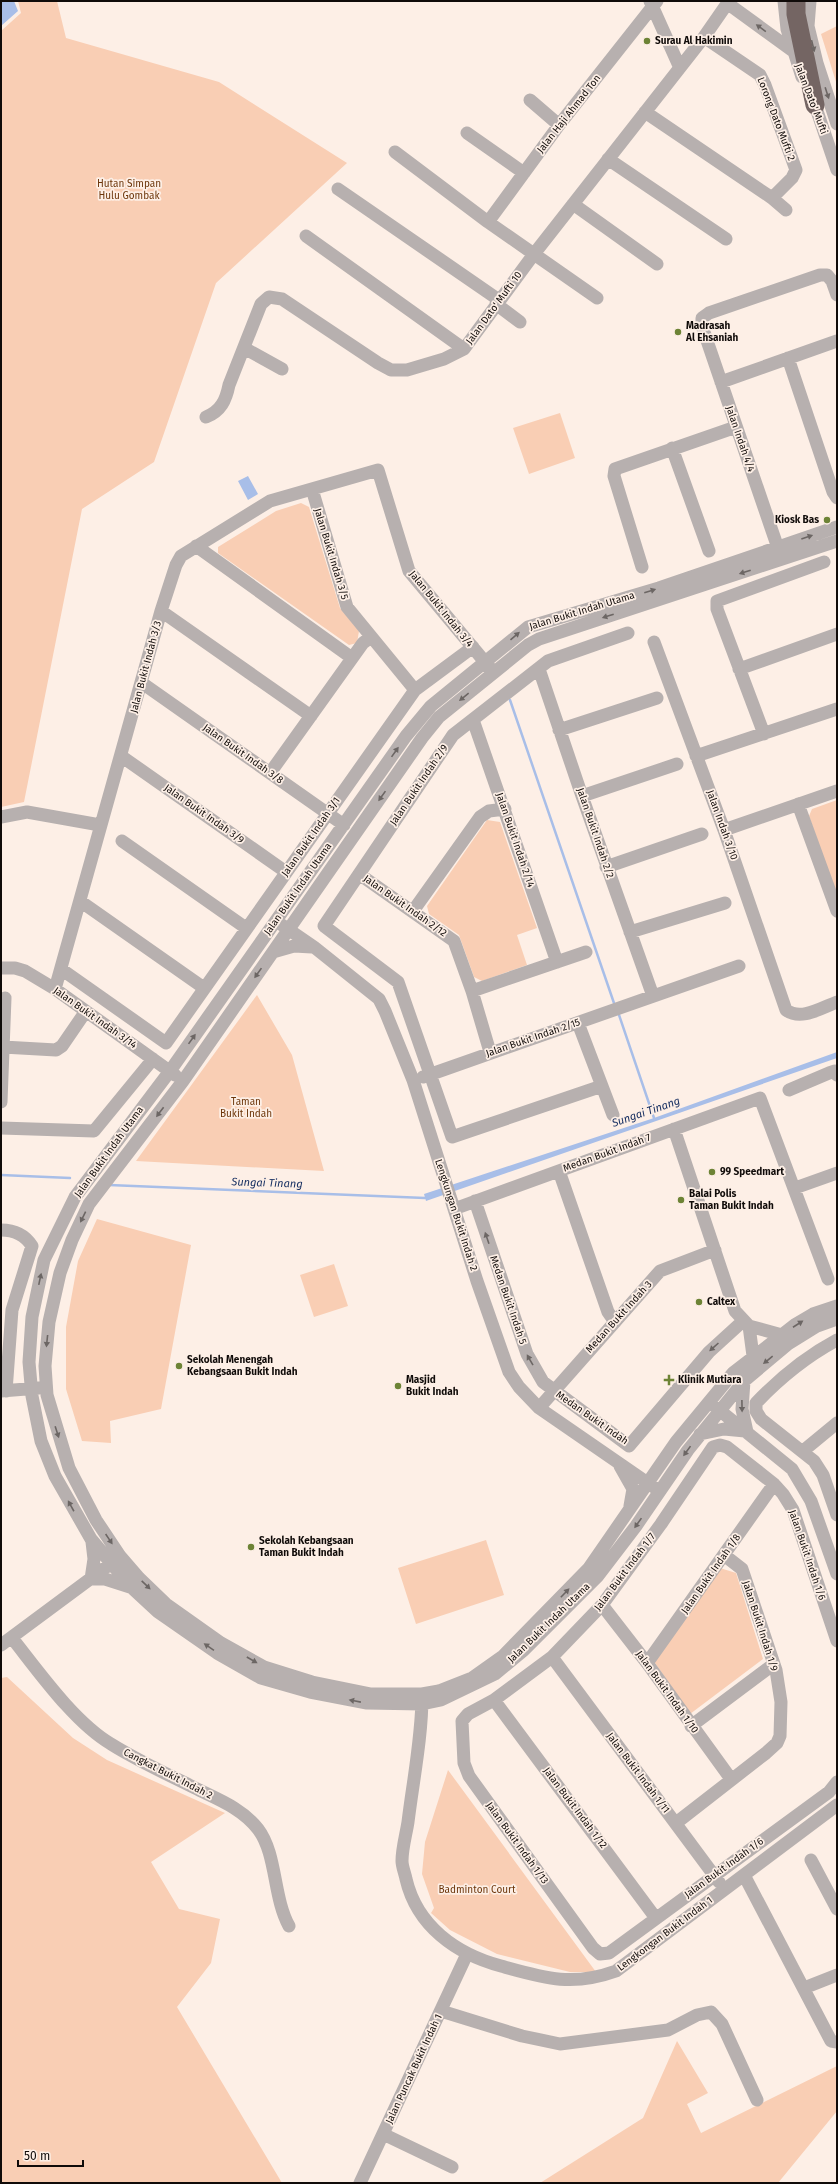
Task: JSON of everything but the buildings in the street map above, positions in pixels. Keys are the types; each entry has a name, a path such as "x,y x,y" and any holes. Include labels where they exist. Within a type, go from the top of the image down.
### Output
{"highway":[{"path":"796,1 796,14 815,105"},
{"path":"803,1 804,18 808,26"}],"street":[{"name":"Jalan Dato' Mufti","path":"784,1 786,29 808,94 815,105 837,170"},
{"name":"Jalan Dato' Mufti","path":"810,1 808,26 817,63 837,124"},
{"name":"Jalan Dato' Mufti","path":"728,2 793,51"},
{"name":"Jalan Dato' Mufti 10","path":"206,417 214,414 227,397 229,385 261,304 269,297 282,299 378,364 392,370 407,370 426,365 464,349 534,254 704,37 728,2"},
{"path":"653,3 680,68"},
{"name":"Jalan Haji Ahmad Ton","path":"488,222 559,125 653,3"},
{"name":"Lorong Dato Mufti 2","path":"704,37 760,75 765,85 796,170 792,178 772,198"},
{"path":"530,100 559,125"},
{"path":"646,112 772,198 786,210"},
{"path":"467,133 524,173"},
{"path":"394,152 488,222 597,298"},
{"path":"608,159 726,239"},
{"path":"338,189 498,302 520,322"},
{"path":"573,204 658,264"},
{"path":"306,236 464,349"},
{"name":"Jalan Indah 4/4","path":"780,554 702,326 702,318 716,310 820,275 827,275 832,281 837,295"},
{"path":"721,382 837,341"},
{"path":"244,348 282,369"},
{"path":"788,358 836,498"},
{"path":"642,567 614,476 615,469 736,427"},
{"path":"672,448 709,551"},
{"name":"Jalan Bukit Indah 3/3","path":"55,989 100,825 122,756 161,611 176,565 181,556 270,501 378,470"},
{"name":"Jalan Bukit Indah 3/4","path":"378,470 409,571 494,672"},
{"name":"Jalan Bukit Indah 3/5","path":"312,489 346,607 415,690"},
{"name":"Jalan Bukit Indah Utama","path":"837,527 780,554 539,639 528,645 439,717 183,1081 89,1204 72,1240 60,1273 50,1322 45,1366 46,1391 69,1468 115,1560 131,1587 158,1612 217,1653 262,1678 310,1692 368,1703 422,1699 472,1678 504,1656 589,1568 660,1466 733,1373 753,1356 813,1314 837,1306"},
{"name":"Jalan Bukit Indah Utama","path":"837,541 780,554 528,627 431,706 406,736 170,1071 75,1197 44,1260 32,1317 30,1362 32,1392 41,1440 55,1476 91,1539 166,1604 221,1643 264,1668 312,1682 372,1694 441,1700 495,1674 524,1650 597,1577 700,1434 744,1381 788,1344 817,1326 837,1319"},
{"path":"196,546 352,658"},
{"path":"764,734 717,609 717,601 824,562"},
{"path":"161,611 311,716"},
{"name":"Jalan Bukit Indah 2/9","path":"431,1075 398,982 324,926 453,735 548,661 628,633"},
{"path":"739,669 837,634"},
{"path":"270,773 363,643 371,637"},
{"name":"Jalan Indah 3/10","path":"654,642 724,830 786,1010 793,1016 802,1015 837,1002"},
{"name":"Jalan Bukit Indah 3/1","path":"61,969 166,1043 415,690 473,647"},
{"name":"Jalan Bukit Indah 2/2","path":"539,669 606,866 653,996"},
{"name":"Jalan Bukit Indah 3/8","path":"142,683 344,825"},
{"path":"559,730 657,698"},
{"path":"696,756 837,709"},
{"name":"Jalan Bukit Indah 2/14","path":"473,720 557,962"},
{"name":"Jalan Bukit Indah 3/9","path":"122,756 286,872"},
{"path":"582,796 677,764"},
{"path":"724,830 837,791"},
{"path":"798,804 837,911"},
{"path":"413,911 480,817 489,811 505,809"},
{"path":"1,817 27,812 100,825"},
{"path":"606,866 702,834"},
{"path":"122,841 246,928"},
{"name":"Jalan Bukit Indah 2/12","path":"359,874 454,941 472,991 490,1052"},
{"path":"80,901 204,988"},
{"path":"630,932 725,903"},
{"path":"303,909 303,929 314,947"},
{"name":"Lengkungan Bukit Indah 2","path":"276,921 314,947 378,999 413,1080 477,1281 509,1372 518,1387 539,1408 660,1491"},
{"path":"273,952 294,946 314,947"},
{"path":"472,991 586,952"},
{"name":"Jalan Bukit Indah 2/15","path":"413,1080 431,1075 490,1052 578,1023 739,966"},
{"name":"Jalan Bukit Indah 3/14","path":"1,968 15,968 25,971 55,989 183,1081"},
{"path":"1,1102 4,1047 4,998"},
{"path":"4,1047 56,1050 62,1046 86,1011"},
{"path":"578,1023 613,1115"},
{"path":"1,1128 94,1131 153,1059"},
{"path":"789,1090 829,1073 835,1072 837,1074"},
{"path":"431,1075 452,1137 602,1086"},
{"name":"Medan Bukit Indah 7","path":"454,1209 760,1098 795,1188"},
{"path":"674,1129 735,1310 746,1324 753,1356"},
{"path":"559,1171 608,1312 615,1322"},
{"path":"828,1279 795,1188 837,1173"},
{"name":"Medan Bukit Indah 5","path":"475,1201 527,1354 543,1382 554,1391"},
{"path":"6,1230 25,1238 32,1246 6,1310 3,1391 17,1398 32,1392 46,1391"},
{"name":"Medan Bukit Indah 3","path":"539,1408 660,1271 715,1250"},
{"path":"746,1324 782,1335"},
{"name":"Medan Bukit Indah","path":"554,1391 629,1446 709,1352 746,1324"},
{"path":"837,1340 824,1347 772,1386 756,1403 756,1411 761,1419 814,1461 823,1475 837,1515"},
{"path":"744,1381 742,1409 747,1432"},
{"path":"709,1402 792,1469 811,1501 837,1574"},
{"path":"802,1451 837,1423"},
{"path":"700,1434 724,1428 747,1432"},
{"name":"Jalan Bukit Indah 1/7","path":"468,1714 494,1700 552,1657 602,1605 661,1524 713,1447 720,1445 727,1447"},
{"name":"Jalan Bukit Indah 1/6","path":"727,1447 774,1484 783,1494 793,1510 837,1641"},
{"path":"617,1462 636,1470 649,1470 660,1466"},
{"path":"617,1462 633,1489 629,1510"},
{"name":"Jalan Bukit Indah 1/8","path":"647,1663 774,1484"},
{"path":"91,1539 94,1559 91,1579"},
{"name":"Jalan Bukit Indah 1/9","path":"676,1823 777,1743 780,1736 781,1702 774,1664 742,1569 737,1563 724,1555"},
{"path":"6,1642 115,1560"},
{"path":"91,1579 105,1579 131,1587"},
{"name":"Jalan Bukit Indah 1/10","path":"602,1605 647,1663 691,1726 731,1779"},
{"name":"Cangkat Bukit Indah 2","path":"6,1642 82,1721 110,1744 239,1810 258,1829 268,1851 282,1914 288,1926"},
{"name":"Jalan Bukit Indah 1/11","path":"552,1657 725,1890"},
{"path":"691,1726 774,1664"},
{"name":"Lengkongan Bukit Indah 1","path":"422,1699 402,1861 410,1895 422,1916 439,1935 467,1954 490,1963 556,1980 581,1981 600,1977 616,1971 837,1805"},
{"name":"Jalan Bukit Indah 1/12","path":"494,1700 655,1917"},
{"name":"Jalan Bukit Indah 1/13","path":"468,1714 462,1721 461,1732 464,1763 469,1776 593,1948 600,1954 609,1953"},
{"name":"Jalan Bukit Indah 1/6","path":"609,1953 655,1917 829,1792 837,1782"},
{"path":"811,1860 837,1909"},
{"path":"744,1875 831,2041 837,2042"},
{"name":"Jalan Puncak Bukit Indah 1","path":"360,2183 467,1954"},
{"path":"804,1988 837,1975"},
{"path":"441,2011 488,2026 560,2044 668,2030 697,2015 711,2012 722,2024 757,2100"},
{"path":"383,2134 452,2167"}],"green space":[{"name":"Hutan Simpan Hulu Gombak","path":"18,1 57,1 66,38 219,82 347,163 216,283 154,462 82,509 24,802 1,807 1,31 21,13"},
{"path":"837,26 837,85 821,34"},
{"path":"560,413 575,458 529,474 513,428"},
{"path":"301,503 309,507 340,608 359,631 357,643 349,645 218,553 218,547 276,511"},
{"path":"837,800 837,897 809,816 812,809"},
{"path":"487,820 500,822 537,928 517,935 527,965 482,981 474,977 459,935 429,914 427,906"},
{"name":"Taman Bukit Indah","path":"257,995 292,1055 324,1171 136,1161"},
{"path":"97,1219 191,1245 161,1409 110,1421 111,1443 82,1441 66,1389 66,1327 78,1261"},
{"path":"334,1264 348,1306 314,1317 300,1275"},
{"path":"486,1540 504,1595 416,1624 398,1568"},
{"path":"720,1568 736,1573 763,1659 690,1714 653,1660"},
{"path":"7,1677 73,1738 107,1760 225,1813 151,1862 179,1909 220,1919 211,1963 177,2007 282,2183 1,2183 1,1678"},
{"name":"Badminton Court","path":"448,1770 596,1972 570,1972 497,1954 450,1930 431,1913 434,1908 422,1874 425,1842"},
{"path":"677,2041 708,2093 687,2104 701,2133 837,2066 837,2111 778,2183 540,2183 643,2118"}],"water":[{"path":"1,1 14,1 18,11 1,26"},
{"path":"248,476 258,494 248,500 238,481"},
{"path":"837,1052 837,1058 426,1201 424,1194 654,1118"}],"waterway":[{"path":"510,700 615,1006"},
{"path":"618,1012 654,1118"},
{"name":"Sungai Tinang","path":"1,1175 70,1178"},
{"name":"Sungai Tinang","path":"109,1185 425,1198"}],"place":[{"name":"Surau Al Hakimin","path":"647,41"},
{"name":"Madrasah Al Ehsaniah","path":"678,332"},
{"name":"Kiosk Bas","path":"827,520"},
{"name":"99 Speedmart","path":"712,1172"},
{"name":"Balai Polis Taman Bukit Indah","path":"681,1200"},
{"name":"Caltex","path":"699,1302"},
{"name":"Sekolah Menengah Kebangsaan Bukit Indah","path":"179,1366"},
{"name":"Klinik Mutiara","path":"669,1380"},
{"name":"Masjid Bukit Indah","path":"398,1386"},
{"name":"Sekolah Kebangsaan Taman Bukit Indah","path":"251,1547"}]}
